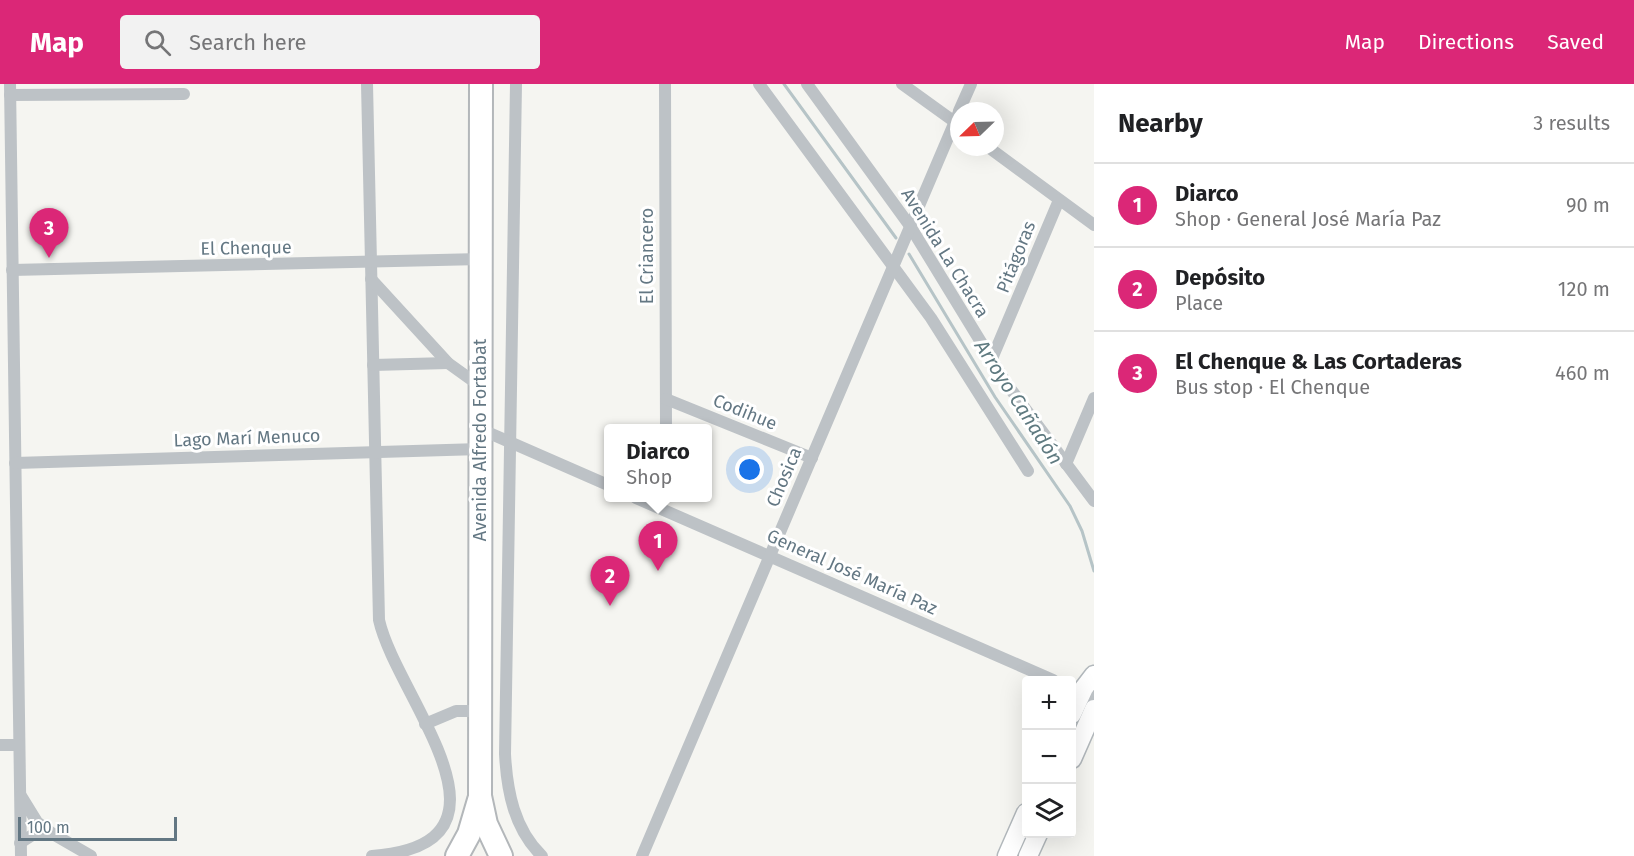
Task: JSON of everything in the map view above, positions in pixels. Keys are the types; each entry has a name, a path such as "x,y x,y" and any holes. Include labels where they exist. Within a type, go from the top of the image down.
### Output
{"highway":[{"name":"Avenida Alfredo Fortabat","path":"481,84 480,796 486,824 501,856"},
{"name":"Avenida Alfredo Fortabat","path":"457,856 469,834 480,796"}],"street":[{"path":"367,84 379,620 390,654 425,724 451,784 448,813 444,826 436,836 418,847 396,854 372,856"},
{"path":"516,84 504,727 506,782 522,830 542,856"},
{"name":"El Criancero","path":"665,84 666,424"},
{"path":"759,84 931,318 1028,471"},
{"name":"Avenida La Chacra","path":"807,84 910,226 991,361 1094,501"},
{"path":"902,84 950,113"},
{"name":"Chosica","path":"964,102 971,84"},
{"path":"21,856 10,90 184,94"},
{"name":"Chosica","path":"642,856 950,136"},
{"path":"1000,156 1094,225"},
{"name":"Pitágoras","path":"991,361 1059,200"},
{"name":"El Chenque","path":"12,270 481,260"},
{"path":"371,279 448,363 480,386"},
{"path":"373,365 448,363"},
{"path":"1066,464 1094,398"},
{"name":"Codihue","path":"666,399 812,458"},
{"path":"480,439 511,443 604,483"},
{"name":"Lago Marí Menuco","path":"15,463 376,452 480,439"},
{"name":"General José María Paz","path":"666,504 770,556 1042,676"},
{"path":"1082,693 1094,675"},
{"path":"1076,748 1094,709"},
{"path":"425,724 456,711 480,711"},
{"path":"0,745 19,745"},
{"path":"20,794 37,822 91,856"},
{"path":"1007,856 1022,822"},
{"path":"21,843 34,834 53,834"},
{"path":"1028,856 1036,838"}],"waterway":[{"name":"Arroyo Cañadón","path":"784,84 896,238"},
{"name":"Arroyo Cañadón","path":"909,254 995,397 1070,506 1082,531 1094,571"}],"place":[{"name":"El Chenque & Las Cortaderas","path":"49,258"},
{"name":"Diarco","path":"658,571"},
{"name":"Depósito","path":"610,606"}]}
